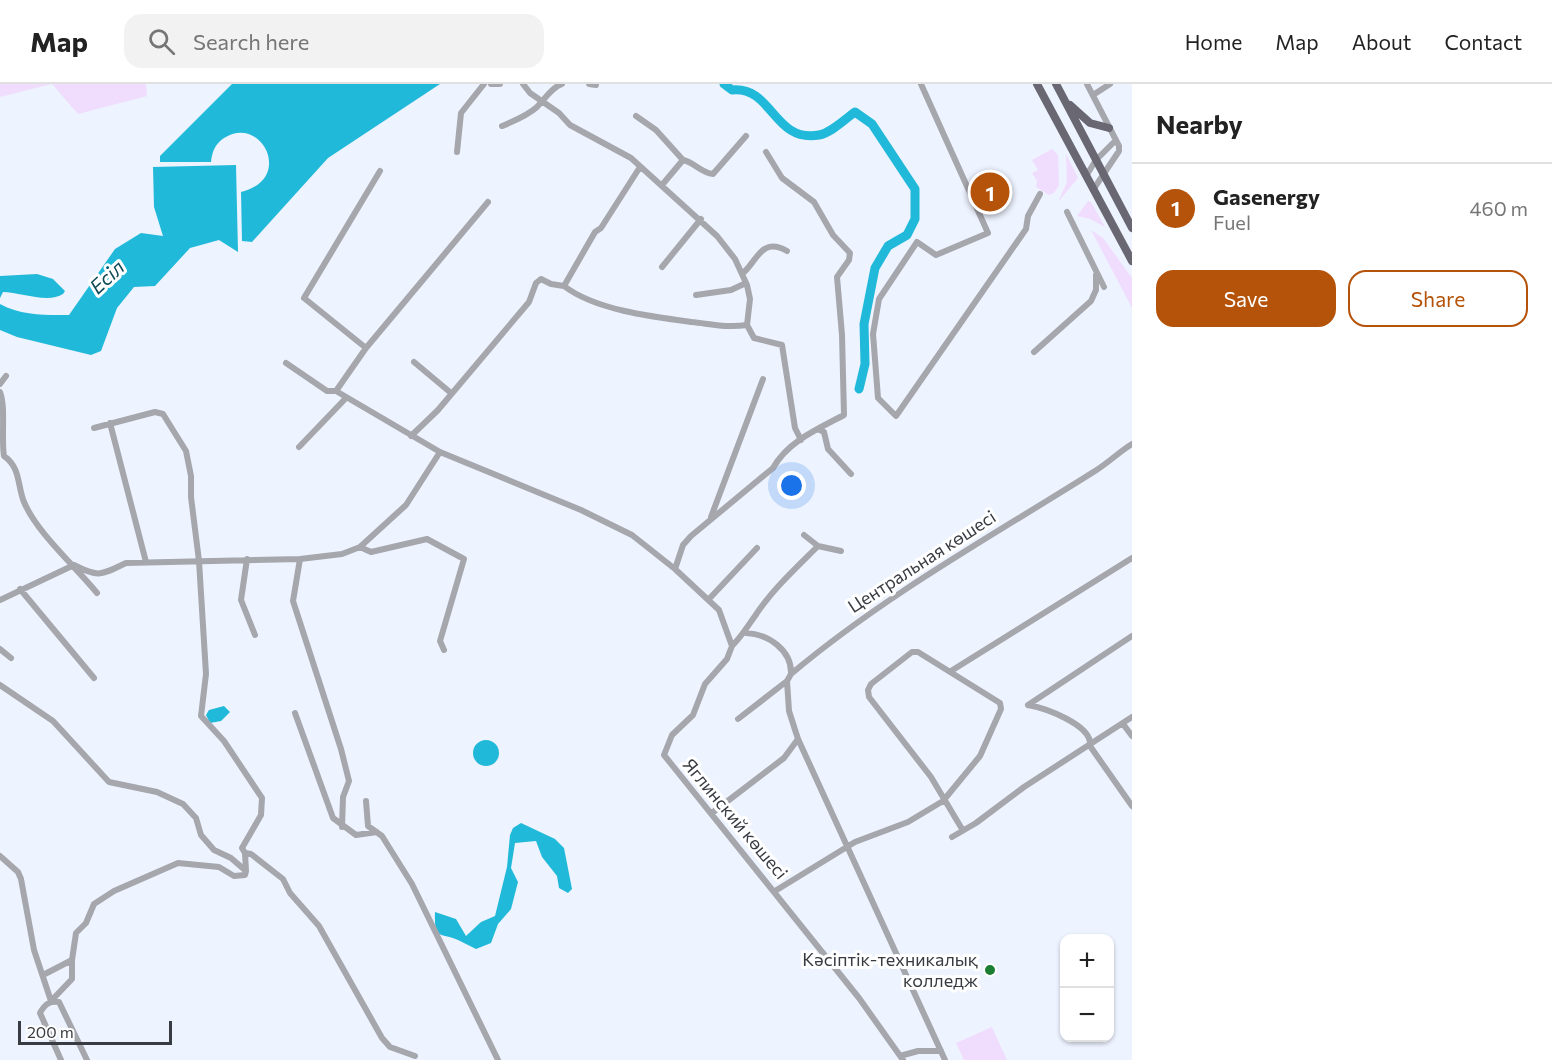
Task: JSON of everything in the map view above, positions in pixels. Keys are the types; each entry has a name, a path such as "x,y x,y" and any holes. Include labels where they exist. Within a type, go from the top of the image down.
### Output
{"main road":[{"path":"1037,84 1132,261"},
{"path":"1056,84 1132,228"},
{"path":"1064,99 1090,123 1109,128"}],"street":[{"path":"457,152 461,113 483,84"},
{"path":"491,84 500,84"},
{"path":"523,84 530,93 543,100 570,125 618,150 662,185 701,219 735,259 746,283 750,299 747,325 754,338 782,345 795,428 801,440"},
{"path":"502,126 522,117 556,86 562,84"},
{"path":"921,84 988,232 936,255 917,242 879,299 873,334 878,398 896,416 1026,229 1028,216 1040,194"},
{"path":"1087,84 1116,140 1119,151 1093,189"},
{"path":"1093,95 1110,84"},
{"path":"636,117 656,130 683,160 713,174 746,136"},
{"path":"1086,176 1096,160 1116,140"},
{"path":"675,569 683,545 711,517 773,468 779,458 810,431 844,415 842,335 837,277 849,260 850,253 833,235 814,202 782,178 766,152"},
{"path":"662,185 683,160"},
{"path":"564,286 596,232 601,228 640,167"},
{"path":"366,348 304,298 380,171"},
{"path":"336,391 366,348 488,202"},
{"path":"1067,212 1096,275 1104,287"},
{"path":"662,267 701,219"},
{"path":"742,274 751,267 755,256 770,246 787,251"},
{"path":"1034,352 1091,301 1096,290 1096,275"},
{"path":"411,436 529,302 536,283 541,279 564,286 575,294 647,318 729,328 747,325"},
{"path":"696,295 731,290 746,283"},
{"path":"414,362 451,393"},
{"path":"286,363 327,391 336,391 440,452 581,510 632,535 709,599 726,623 732,646 746,633 754,616 818,546"},
{"path":"0,384 6,376"},
{"path":"711,517 763,379"},
{"path":"0,392 4,402 1,413 2,456 15,466 24,502 41,528 97,593"},
{"path":"299,447 346,398"},
{"path":"61,1060 40,1013 44,1005 51,1001 72,979 76,933 86,923 94,904 114,891 178,864 219,867 234,876 245,875 245,852 242,848 261,815 262,798 224,741 201,716 206,674 199,561 188,457 163,414 156,412 94,428"},
{"path":"110,423 146,562"},
{"path":"818,429 824,432 828,449 851,474"},
{"name":"Центральная көшесі","path":"738,719 787,681 791,674 835,637 970,546 1098,470 1132,444"},
{"path":"74,564 93,575 102,574 126,563 300,559 342,554 360,547 406,505 440,452"},
{"path":"804,535 818,546 841,551"},
{"path":"360,547 371,552 427,539 464,559 440,641 444,650"},
{"path":"709,599 757,548"},
{"path":"951,671 1132,558"},
{"path":"247,559 241,600 255,634"},
{"path":"300,559 294,601 349,781 343,797 342,827"},
{"path":"0,600 20,589 48,579 74,564"},
{"path":"20,589 94,678"},
{"path":"746,633 764,636 785,651 792,662 791,674"},
{"path":"1132,636 1028,705 1055,713 1087,733 1091,739 1090,746 1132,806"},
{"name":"Яглинский көшесі","path":"732,646 727,659 705,684 693,715 672,735 664,755 860,998 902,1058"},
{"path":"0,649 11,658"},
{"path":"775,891 867,837 908,822 943,801 980,756 1001,710 1000,703 951,671 918,652 912,652 871,684 868,690 869,697 941,792 943,801 962,829"},
{"path":"787,681 789,711 798,739 945,1060"},
{"path":"0,685 53,722 109,782 157,792 183,804 196,818 201,835 214,850 231,858 246,871"},
{"path":"295,713 333,818 342,827 356,835 377,832"},
{"path":"952,837 1132,717"},
{"path":"1123,724 1132,736"},
{"path":"712,813 784,758 798,739"},
{"path":"366,801 368,826 382,836 411,884 498,1060"},
{"path":"245,852 251,854 283,879 290,893 319,926 390,1047 415,1056"},
{"path":"0,856 13,867 21,879 34,950 51,1001"},
{"path":"43,975 72,960"},
{"path":"51,1001 59,1002 87,1060"},
{"path":"902,1058 918,1051 941,1051"}],"shaded area":[{"path":"0,84 52,84 0,97"},
{"path":"52,84 146,84 147,96 78,114"},
{"path":"1052,149 1058,155 1059,185 1054,193 1049,195 1036,187 1037,181 1032,173 1038,170 1032,160"},
{"path":"1066,154 1078,178 1058,202 1067,182"},
{"path":"1088,201 1091,202 1105,227 1090,219 1077,216"},
{"path":"1091,230 1103,238 1132,278 1132,308"},
{"path":"992,1027 1007,1060 964,1060 956,1043"}],"water":[{"path":"232,84 440,84 328,158 252,242 242,241 241,192 257,185 266,175 269,163 267,151 260,141 250,134 238,133 218,143 211,162 160,162 160,156"},
{"name":"Есіл","path":"236,165 238,252 219,240 190,248 155,286 134,287 117,308 101,351 91,355 17,337 0,330 0,304 25,313 69,315 115,249 141,233 163,236 154,207 153,167"},
{"path":"37,274 53,279 65,291 63,294 57,297 42,298 3,292 0,298 0,276"},
{"path":"224,706 230,712 221,721 210,723 206,715 209,710"},
{"path":"486,740 495,744 499,753 495,762 486,766 477,762 473,753 477,744"},
{"path":"521,823 555,839 564,848 572,889 568,893 559,888 557,876 542,857 536,841 515,843 511,868 518,882 511,909 498,924 491,943 476,949 439,934 435,912 456,919 466,936 481,922 495,916 507,867 510,835 513,828"}],"waterway":[{"path":"724,84 732,90 746,91 756,96 782,123 792,131 804,135 824,134 855,112 872,124 915,189 915,219 907,235 888,246 875,268 864,324 865,364 859,389"}],"place":[{"name":"Gasenergy","path":"990,192"},
{"name":"Кәсіптік-техникалық колледж","path":"990,970"}]}
